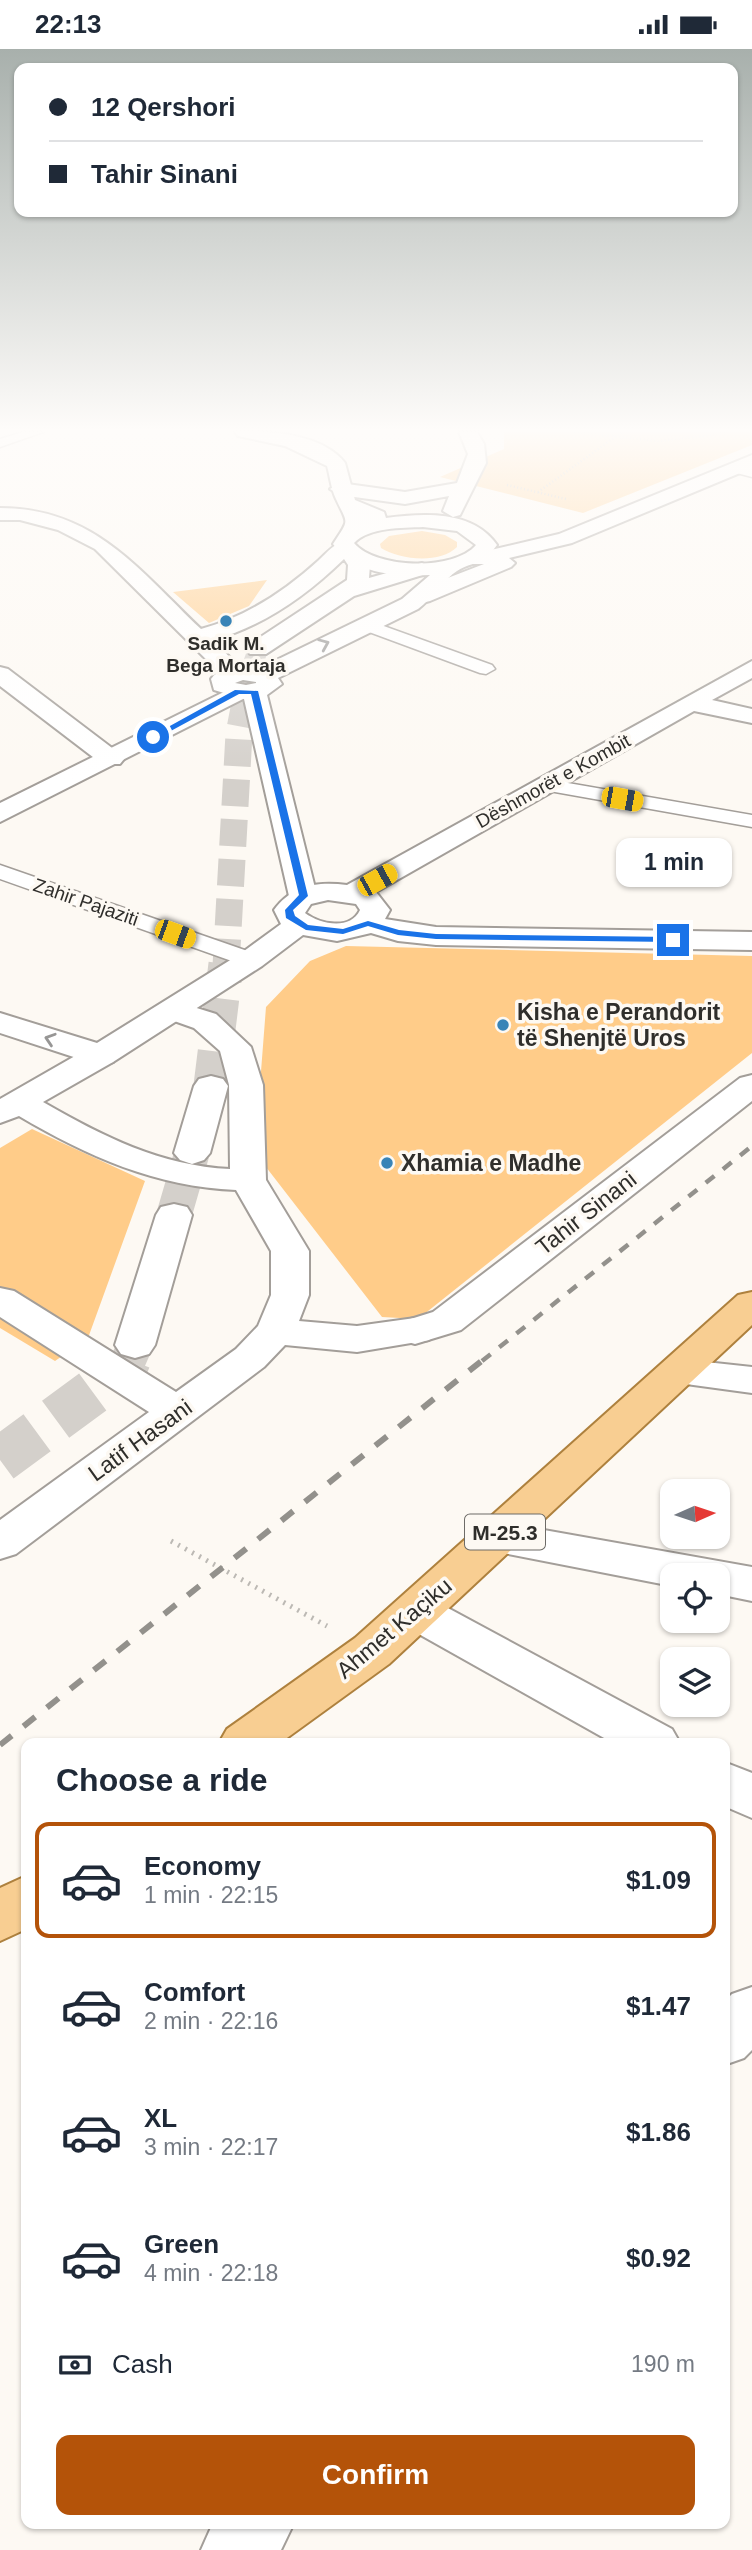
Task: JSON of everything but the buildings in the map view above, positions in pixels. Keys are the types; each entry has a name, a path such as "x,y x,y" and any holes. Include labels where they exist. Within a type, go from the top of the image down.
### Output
{"main road":[{"name":"Ahmet Kaçiku","path":"251,1738 372,1651 499,1538 752,1304"},
{"path":"0,1918 21,1903"}],"street":[{"path":"106,549 247,683 301,910 333,932 368,923 398,932 436,936 752,941"},
{"path":"199,637 227,631 271,610 346,549"},
{"path":"258,649 273,636 358,583 359,573 350,549"},
{"path":"353,549 382,566 433,568 445,572 422,596"},
{"path":"472,560 484,549"},
{"path":"350,590 433,568 528,549"},
{"path":"0,814 111,759 247,683 422,596 538,549"},
{"name":"Dëshmorët e Kombit","path":"354,893 752,668"},
{"path":"0,674 111,759"},
{"path":"690,703 752,716"},
{"path":"9,1108 101,1055 251,960 301,910 328,891 354,893 365,897 376,910 368,923"},
{"name":"Latif Hasani","path":"0,1543 250,1358 275,1331 290,1295 290,1251 248,1180 246,1086 235,1047 205,1021 174,1010"},
{"path":"0,1023 101,1055"},
{"name":"Tahir Sinani","path":"275,1331 357,1339 415,1331 447,1321 752,1085"},
{"path":"192,1153 211,1086"},
{"path":"9,1108 109,1153 164,1172 217,1180 248,1180"},
{"path":"135,1345 174,1215"},
{"path":"0,1300 178,1412"},
{"path":"678,1372 752,1380"},
{"path":"499,1538 660,1567"},
{"path":"730,1580 752,1584"},
{"path":"417,1612 646,1738"},
{"path":"730,1785 752,1797"},
{"path":"730,2034 752,2012"},
{"path":"235,2550 254,2529"}],"lane":[{"path":"367,625 486,669"},
{"path":"545,785 752,821"},
{"name":"Zahir Pajaziti","path":"0,872 251,960"}],"path":[{"path":"171,1541 372,1651"}],"shaded area":[{"path":"382,549 455,549 430,558"},
{"path":"267,580 249,606 209,623 173,592"},
{"path":"346,946 752,956 752,1053 418,1319 382,1317 259,1158 257,1123 266,1007 310,961"},
{"path":"32,1129 145,1181 88,1338 55,1361 0,1328 0,1148"}],"tunnel":[{"path":"253,664 258,649"},
{"path":"226,966 239,734 253,662"},
{"path":"211,1086 226,964"},
{"path":"174,1215 192,1153"},
{"path":"128,1361 135,1345"},
{"path":"0,1460 124,1369 128,1359"}],"railway":[{"path":"482,1361 752,1146"},
{"path":"0,1745 484,1359"}],"place":[{"name":"Sadik M. Bega Mortaja","path":"226,621"},
{"name":"Kisha e Perandorit të Shenjtë Uros","path":"503,1025"},
{"name":"Xhamia e Madhe","path":"387,1163"}],"route":[{"path":"153,737 238,692 254,691 303,896 294,902 289,910 290,918 298,925 323,932 343,931 368,923 398,932 436,936 673,940"}]}
